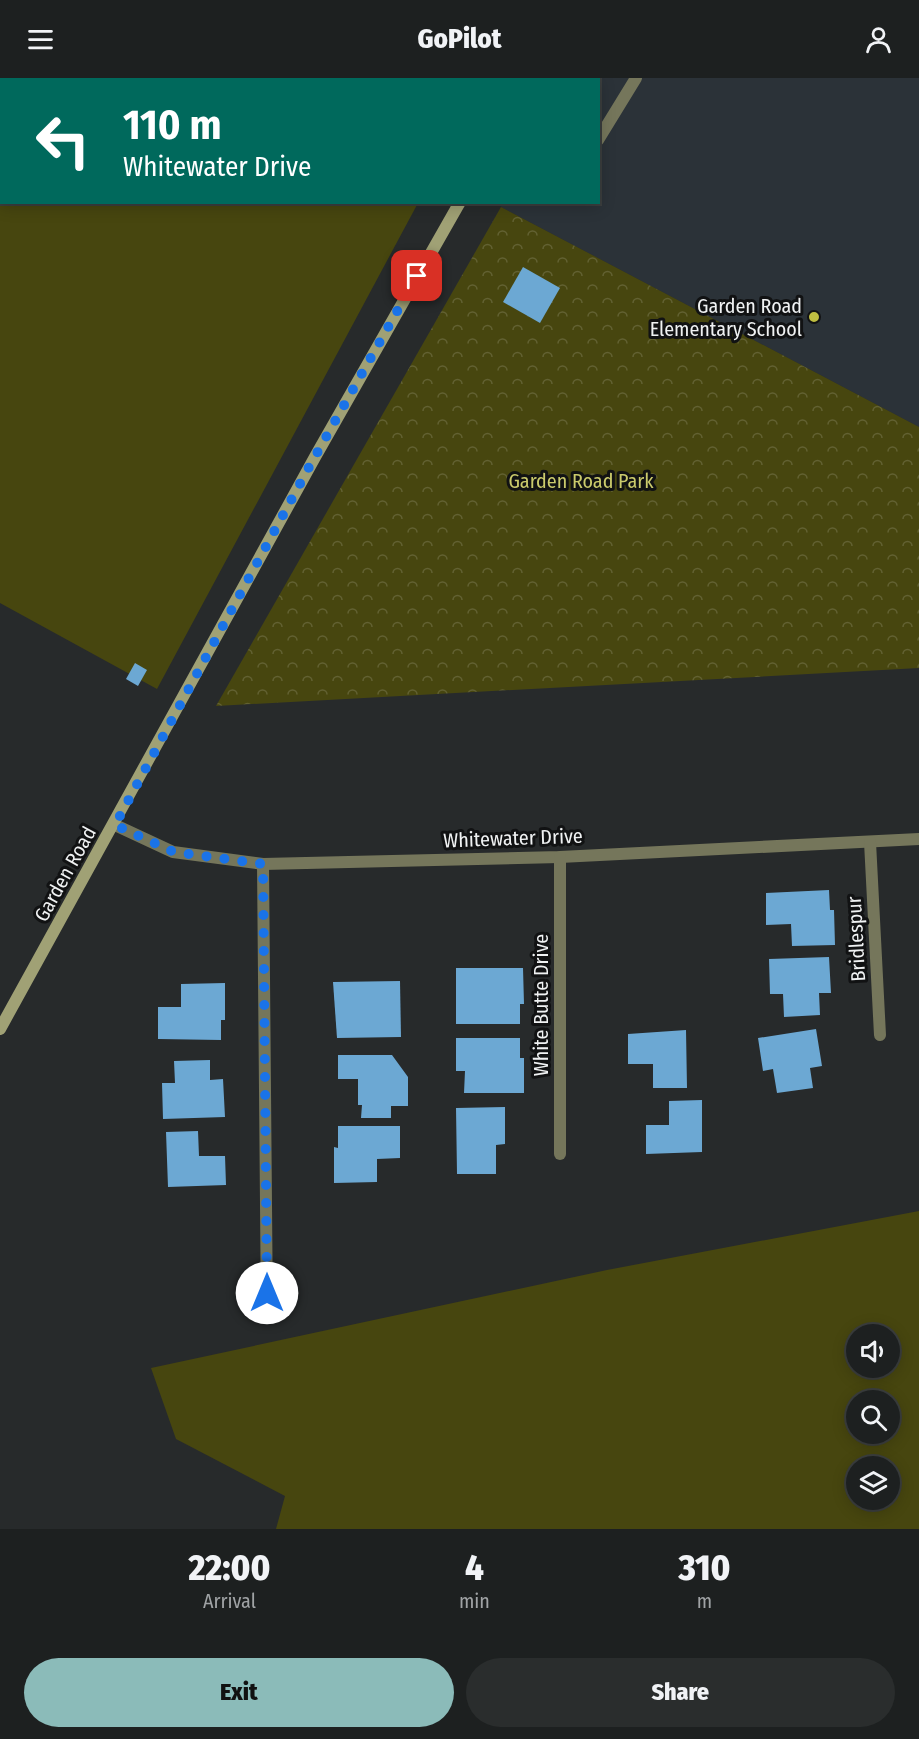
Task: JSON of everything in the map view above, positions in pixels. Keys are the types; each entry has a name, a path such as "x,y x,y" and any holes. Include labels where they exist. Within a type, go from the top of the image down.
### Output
{"street":[{"path":"600,137 636,78"},
{"name":"Garden Road","path":"0,1029 115,825 315,457 459,204"},
{"name":"Whitewater Drive","path":"115,825 174,852 263,864 560,857 919,839"},
{"name":"Bridlespur","path":"870,842 880,1035"},
{"name":"White Butte Drive","path":"560,857 560,1154"},
{"path":"263,864 267,1317"}],"shaded area":[{"name":"Garden Road Elementary School","path":"600,78 919,78 919,427 501,207 502,204 600,204"}],"green space":[{"path":"0,204 417,204 157,689 0,603"},
{"name":"Garden Road Park","path":"501,207 919,427 919,668 216,706"},
{"path":"919,1211 919,1529 276,1529 285,1496 176,1439 151,1368 607,1270"}],"building":[{"path":"523,267 560,288 540,323 503,302"},
{"path":"135,663 147,670 138,686 126,679"},
{"path":"829,890 830,910 834,910 835,945 792,946 791,924 766,925 766,893"},
{"path":"829,957 831,993 819,993 820,1015 784,1017 783,994 770,994 769,959"},
{"path":"456,968 523,968 524,1004 520,1004 520,1024 456,1024"},
{"path":"400,981 401,1037 337,1038 333,982"},
{"path":"225,983 225,1020 221,1020 221,1040 158,1039 158,1007 181,1007 181,984"},
{"path":"816,1029 822,1066 810,1068 813,1088 777,1093 773,1069 763,1071 758,1038"},
{"path":"686,1030 687,1088 653,1088 653,1064 628,1064 628,1034"},
{"path":"456,1038 520,1038 520,1058 524,1058 524,1093 464,1093 465,1071 456,1071"},
{"path":"338,1055 392,1055 408,1077 408,1106 391,1106 391,1118 361,1118 362,1105 358,1105 358,1079 338,1079"},
{"path":"210,1060 210,1080 223,1079 225,1117 163,1119 162,1083 175,1083 174,1061"},
{"path":"702,1100 702,1152 646,1154 646,1125 669,1125 669,1101"},
{"path":"505,1107 505,1144 496,1145 496,1174 457,1174 456,1108"},
{"path":"338,1126 400,1126 400,1158 377,1159 377,1182 334,1183 334,1147 338,1148"},
{"path":"198,1131 199,1156 225,1156 226,1185 168,1187 166,1132"}],"place":[{"name":"Garden Road Elementary School","path":"814,317"}],"route":[{"path":"267,1293 263,864 174,852 115,825 308,469 417,276"}]}
